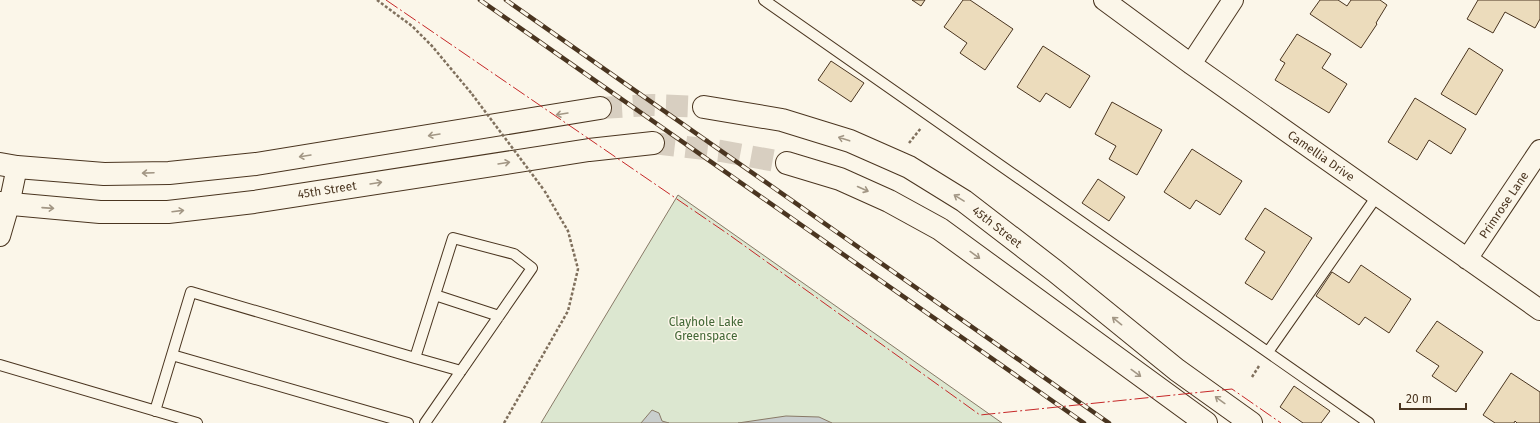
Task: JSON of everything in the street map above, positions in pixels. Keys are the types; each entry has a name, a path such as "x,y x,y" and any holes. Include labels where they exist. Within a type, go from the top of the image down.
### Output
{"main road":[{"name":"45th Street","path":"704,106 782,120 850,141 909,167 964,201 1055,271 1177,370 1251,423"},
{"path":"8,166 104,174 169,173 256,164 600,108"},
{"name":"45th Street","path":"4,204 100,212 168,212 254,202 589,150 653,143"},
{"path":"787,163 840,179 889,201 940,229 1206,423"}],"street":[{"name":"Camellia Drive","path":"1104,0 1191,64 1540,310"},
{"path":"1191,64 1233,0"},
{"name":"Primrose Lane","path":"1467,259 1540,150"},
{"path":"0,236 8,166"}],"lane":[{"path":"764,0 1369,423"},
{"path":"1268,352 1378,196"},
{"path":"414,358 453,238 514,254 532,268 425,423"},
{"path":"155,411 191,292 461,371"},
{"path":"435,295 499,316"},
{"path":"172,355 408,423"},
{"path":"0,365 197,423"}],"path":[{"path":"377,0 412,26 432,46 472,94 544,190 568,231 578,270 568,311 504,423"}],"green space":[{"name":"Clayhole Lake Greenspace","path":"678,195 1002,423 541,423"}],"shaded area":[{"path":"652,410 659,413 662,421 669,423 641,423"},
{"path":"786,416 819,417 832,423 738,423"}],"building":[{"path":"912,0 925,0 921,6"},
{"path":"963,0 970,0 1013,29 985,70 960,53 967,43 944,27"},
{"path":"1320,0 1338,0 1347,6 1351,0 1380,0 1387,5 1376,23 1377,24 1361,48 1310,14"},
{"path":"1478,0 1540,0 1540,19 1535,28 1505,12 1493,33 1467,19"},
{"path":"1297,34 1331,54 1322,68 1347,84 1329,113 1275,80 1285,63 1280,60"},
{"path":"1043,46 1090,76 1070,108 1046,93 1040,102 1017,87"},
{"path":"1469,48 1503,70 1476,115 1441,94"},
{"path":"831,61 864,83 851,102 818,80"},
{"path":"1415,98 1466,129 1451,154 1429,140 1417,160 1388,142"},
{"path":"1112,102 1162,130 1137,175 1109,159 1116,146 1095,134"},
{"path":"1192,149 1242,181 1220,215 1196,200 1190,209 1164,192"},
{"path":"1098,179 1125,197 1109,221 1082,203"},
{"path":"1265,208 1312,238 1272,300 1245,283 1265,252 1245,239"},
{"path":"1361,265 1411,299 1389,333 1365,317 1359,325 1316,296 1332,272 1349,283"},
{"path":"1437,321 1483,352 1456,392 1432,376 1439,366 1416,351"},
{"path":"1511,373 1540,392 1540,423 1517,423 1515,421 1514,423 1495,423 1483,415"},
{"path":"1294,386 1330,411 1321,423 1303,423 1280,407"}],"tunnel":[{"path":"600,108 652,105 704,107"},
{"path":"653,143 721,151 787,163"}],"railway":[{"path":"480,0 1084,423"},
{"path":"506,0 1109,423"}],"power":[{"path":"386,0 728,234 980,415 1232,389 1281,423"}]}
